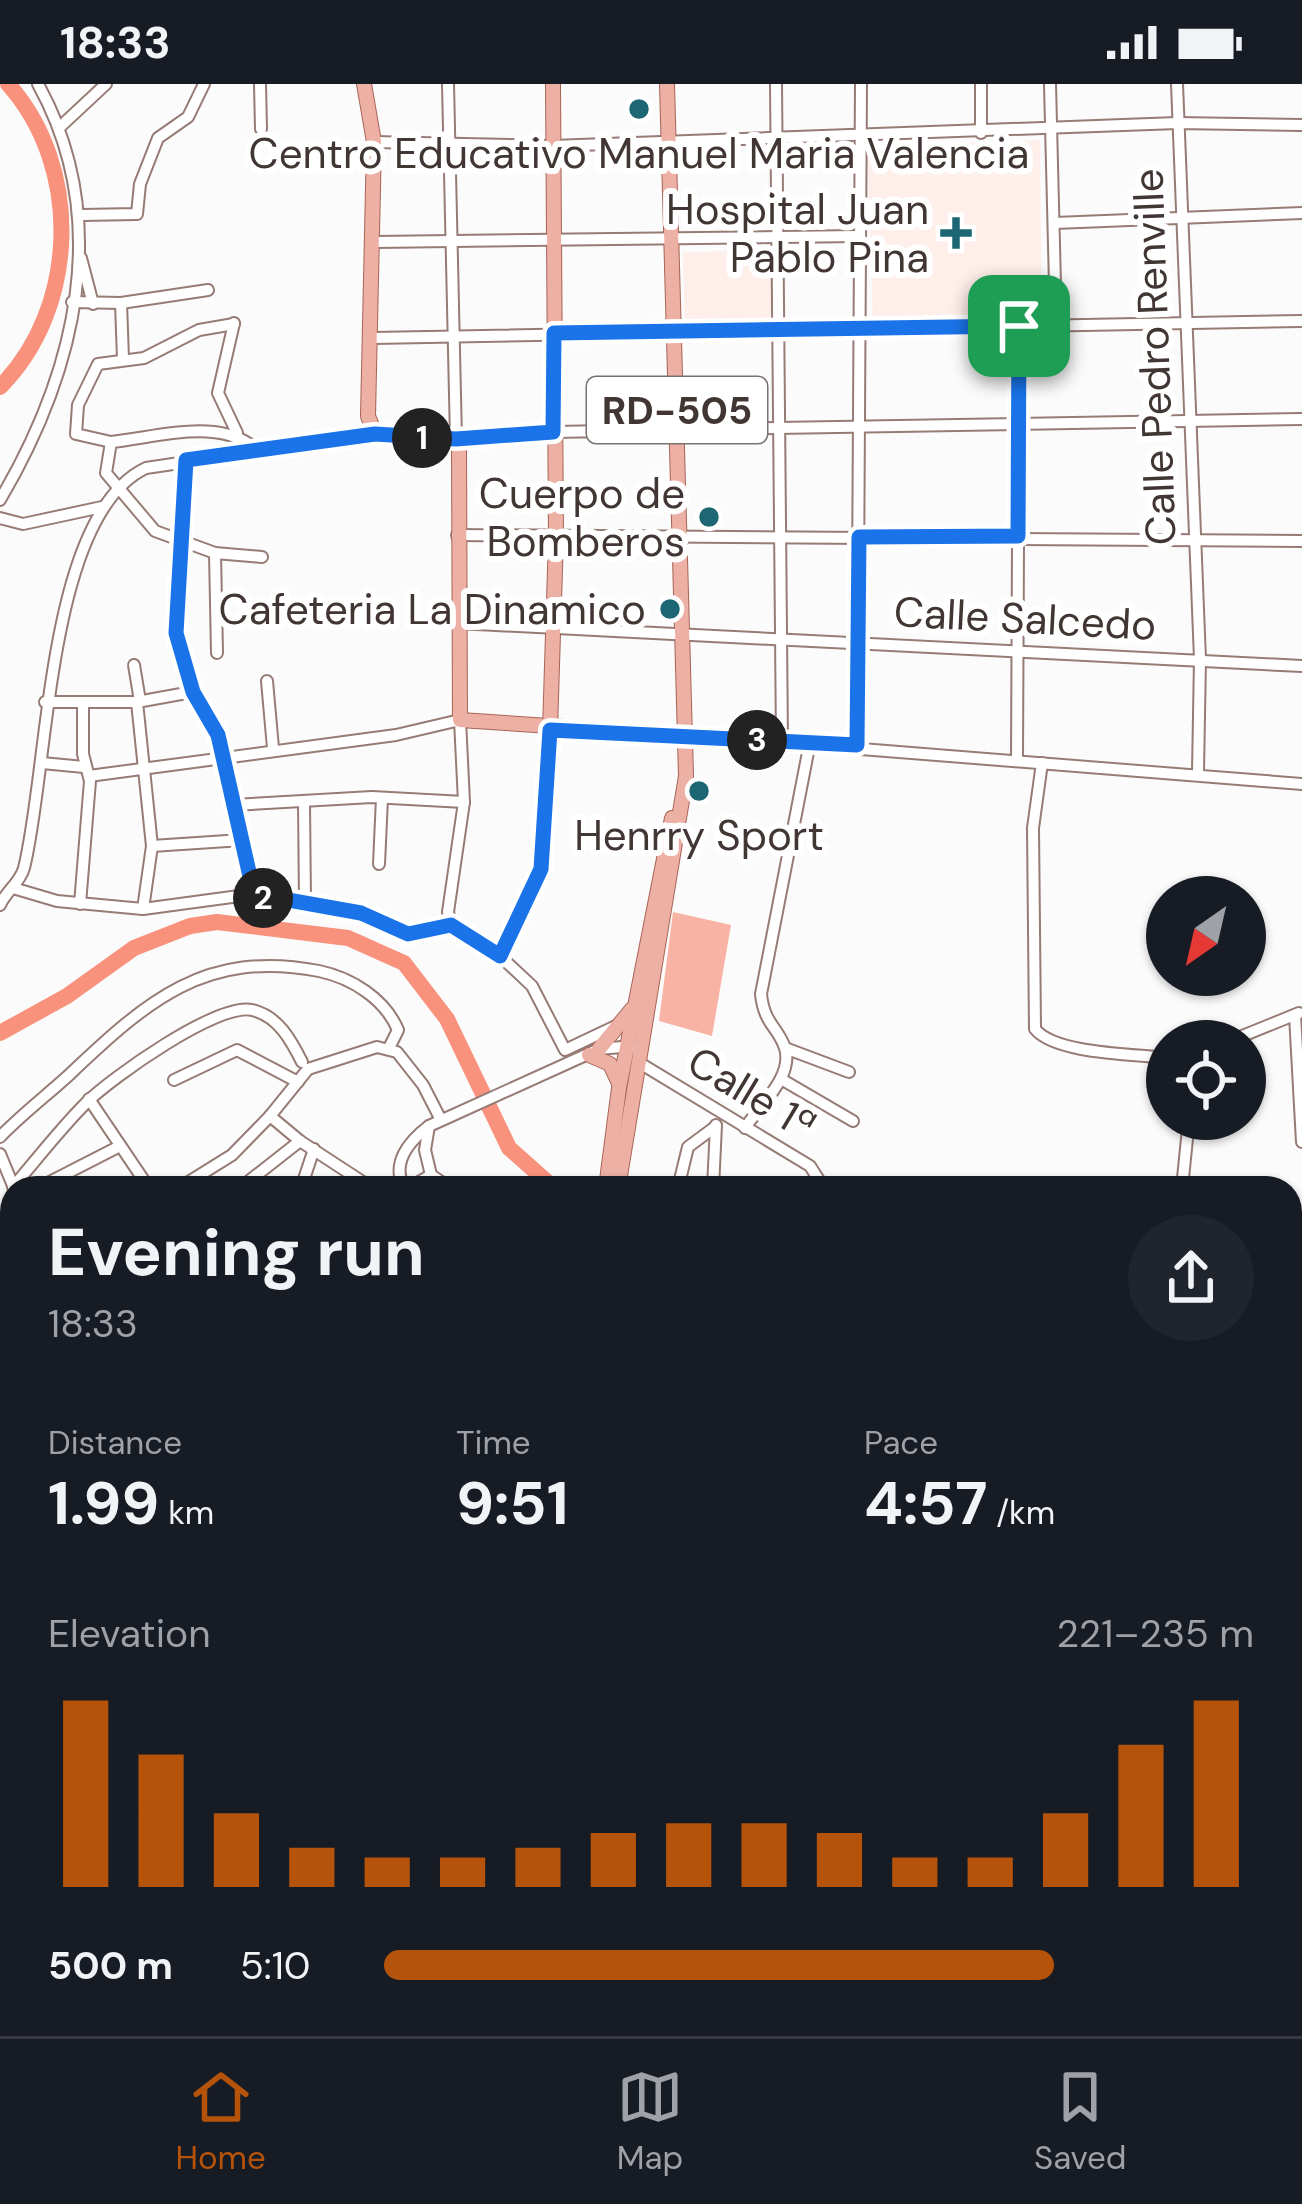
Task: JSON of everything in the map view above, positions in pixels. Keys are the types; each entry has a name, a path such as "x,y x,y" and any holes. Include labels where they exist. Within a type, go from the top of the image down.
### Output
{"main road":[{"path":"364,84 374,142 368,416 375,434 456,439 460,720 550,730 685,735"},
{"name":"RD-505","path":"550,730 556,536 553,84"},
{"name":"RD-505","path":"608,1176 619,1088 683,805 685,634 668,84"},
{"name":"RD-505","path":"618,1176 635,1005 683,767"},
{"path":"591,1053 631,1041"},
{"path":"591,1053 614,1069 619,1088"}],"street":[{"path":"0,500 50,400 79,255 82,215 62,126 38,84"},
{"path":"62,126 106,84"},
{"path":"82,215 137,214 140,184 158,138 188,117 204,84"},
{"path":"260,84 260,129"},
{"path":"448,84 456,439 553,432 1302,419"},
{"path":"776,84 782,742"},
{"path":"857,745 861,84"},
{"path":"981,84 982,133"},
{"path":"1050,84 1055,325"},
{"name":"Calle Pedro Renville","path":"1177,84 1200,659 1198,772"},
{"path":"374,142 552,146 1178,123 1302,125"},
{"path":"1055,224 1302,212"},
{"path":"375,242 858,236"},
{"path":"79,255 93,304"},
{"path":"72,302 121,303 208,290"},
{"path":"121,303 123,358"},
{"path":"236,433 112,442 76,434 78,405 98,364 144,358 199,330 235,321 218,393 236,433 261,454"},
{"path":"373,338 1302,321"},
{"path":"1017,759 1019,326"},
{"path":"4,893 22,875 42,763 45,702 90,530 118,485 146,468 186,460 261,454 375,434"},
{"path":"112,442 106,473 154,531 214,553 262,557"},
{"path":"186,460 176,633 193,692 218,735 254,894"},
{"path":"0,518 23,524 102,507"},
{"path":"457,535 681,540 1018,536 1302,542"},
{"path":"214,553 218,653"},
{"name":"Calle Salcedo","path":"457,623 1302,665"},
{"path":"134,665 152,846 143,909"},
{"path":"267,681 273,748"},
{"path":"45,702 83,705 193,692"},
{"path":"80,904 87,771 83,705"},
{"path":"42,763 87,771 144,768 395,735 460,720 464,802 448,912 451,925"},
{"path":"500,956 541,869 550,730"},
{"path":"685,735 1301,783 1302,766"},
{"path":"810,742 761,994 763,1016 785,1048 849,1072"},
{"path":"1042,763 1033,828 1035,1029 1044,1040 1063,1045 1146,1055"},
{"path":"233,805 382,798 464,802"},
{"path":"379,865 382,798"},
{"path":"304,803 305,901"},
{"path":"152,846 242,840"},
{"path":"4,893 143,909 254,894 361,913 408,934 451,925 500,956 532,986 565,1050 631,1041"},
{"path":"0,1137 131,1018 203,973 281,965 350,980 393,1019 398,1030 389,1048"},
{"path":"24,1176 89,1100 138,1063 223,1012 250,1009 273,1021 290,1037 302,1062"},
{"path":"1266,1027 1299,1014 1302,1142"},
{"name":"Calle 1ª","path":"631,1041 717,1120 745,1128 810,1166 816,1176"},
{"path":"389,1048 423,1085 441,1120"},
{"path":"197,1176 246,1144 322,1060 389,1048"},
{"path":"745,1128 781,1079 785,1048"},
{"path":"174,1080 237,1050 298,1082"},
{"path":"404,1176 401,1159 412,1139 429,1126 591,1053"},
{"path":"781,1079 854,1121"},
{"path":"89,1100 141,1176"},
{"path":"270,1116 354,1176"},
{"path":"681,1176 688,1148 717,1120"},
{"path":"714,1176 717,1120"},
{"path":"420,1176 431,1175 425,1150 429,1126"},
{"path":"1183,1176 1187,1140"},
{"path":"262,1176 300,1141"},
{"path":"61,1176 120,1146"},
{"path":"306,1176 314,1149"}],"shaded area":[{"name":"Hospital Juan Pablo Pina","path":"1040,140 1042,320 873,325 867,147"},
{"path":"772,250 774,333 685,335 683,252"},
{"path":"673,912 731,925 712,1036 659,1021"}],"waterway":[{"path":"0,387 26,355 45,319 57,279 61,238 59,196 49,156 32,118 8,84"},
{"path":"0,1033 67,996 134,948 190,926 217,922 348,938 404,963 447,1019 509,1148 540,1176"}],"place":[{"name":"Centro Educativo Manuel Maria Valencia","path":"639,109"},
{"name":"Hospital Juan Pablo Pina","path":"956,233"},
{"name":"Cuerpo de Bomberos","path":"709,517"},
{"name":"Cafeteria La Dinamico","path":"670,609"},
{"name":"Henrry Sport","path":"699,791"}],"route":[{"path":"1019,326 1018,536 859,537 857,745 550,730 541,869 500,956 451,925 408,934 361,913 254,894 218,735 193,692 176,633 186,460 261,454 375,434 456,439 553,432 554,333 1019,326"}]}
